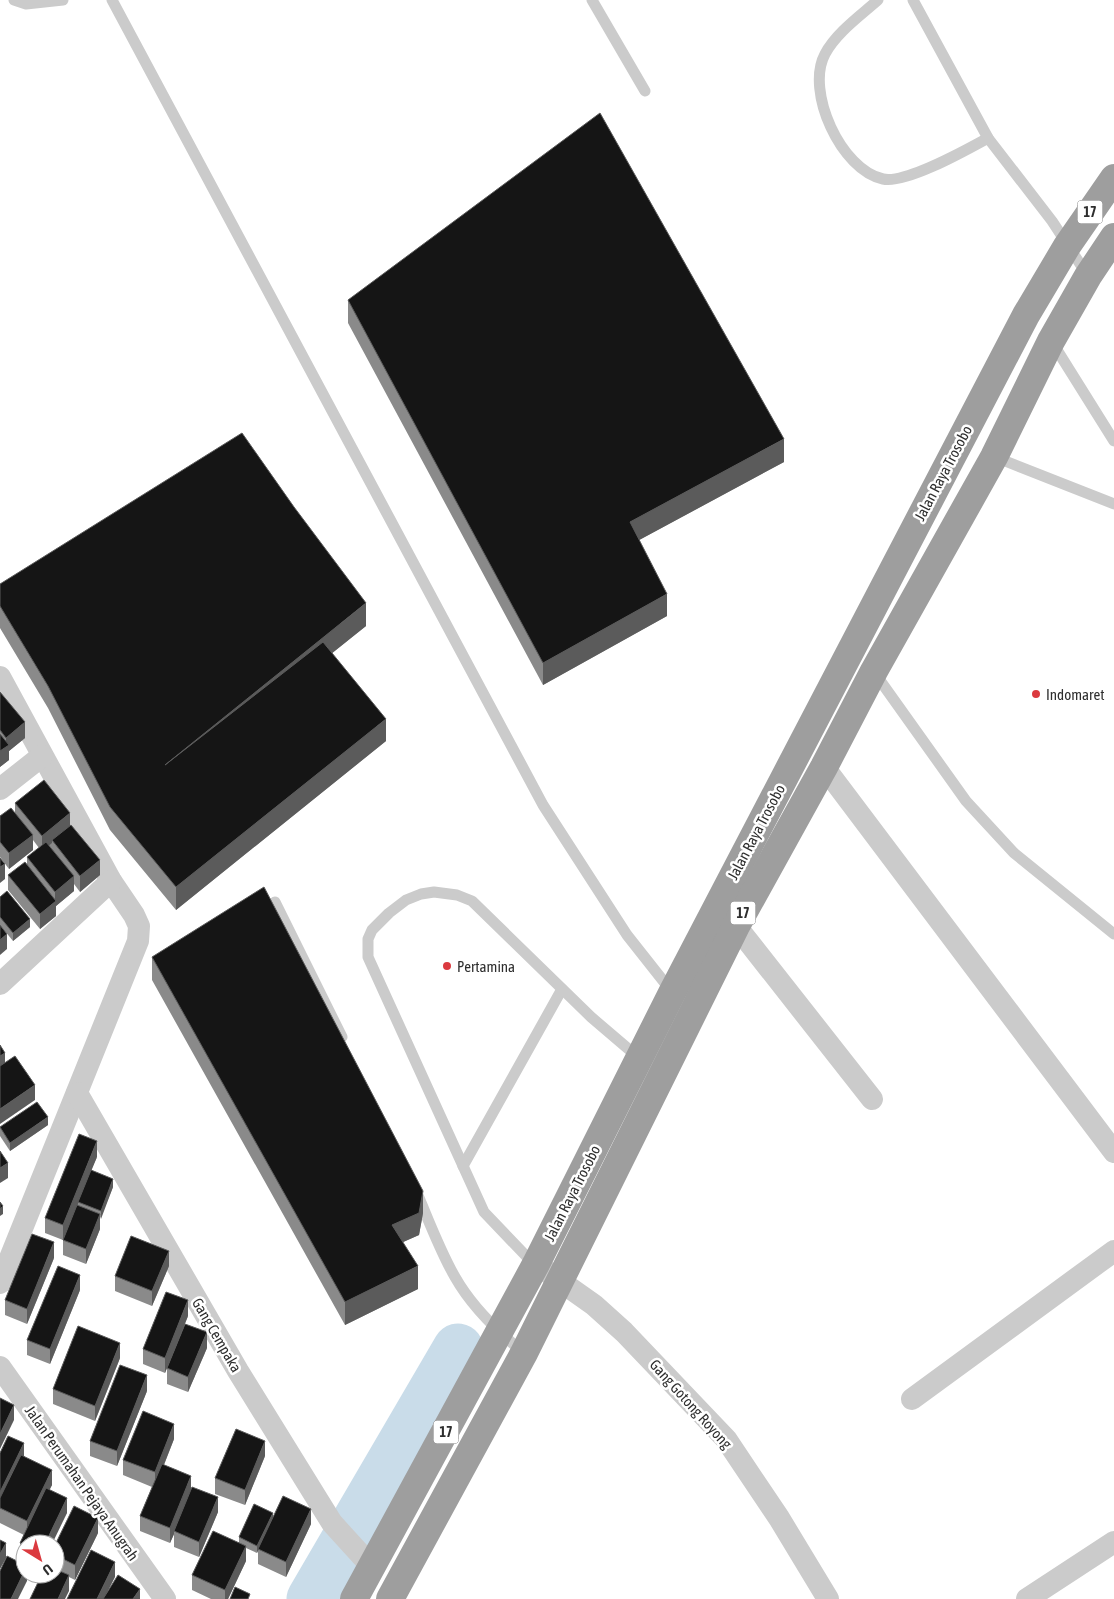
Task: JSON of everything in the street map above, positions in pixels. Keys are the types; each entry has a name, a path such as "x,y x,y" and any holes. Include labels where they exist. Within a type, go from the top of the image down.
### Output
{"highway":[{"name":"Jalan Raya Trosobo","path":"390,1599 524,1353 561,1281 651,1068 1026,315 1067,246 1114,178"},
{"name":"Jalan Raya Trosobo","path":"683,1003 736,926 824,768 874,671 994,457 1051,341 1088,276 1114,237"},
{"name":"Jalan Raya Trosobo","path":"354,1599 367,1563 499,1333 536,1264 651,1068"}],"street":[{"path":"0,677 111,881 134,915 139,926 138,941 0,1283"},
{"path":"0,789 42,756"},
{"path":"824,768 1114,1152"},
{"path":"0,984 111,881"},
{"path":"736,926 872,1099"},
{"name":"Gang Cempaka","path":"77,1092 238,1371 335,1526 367,1563"},
{"path":"912,1399 1114,1251"},
{"name":"Gang Gotong Royong","path":"536,1264 594,1305 624,1332 726,1440 779,1518 828,1599"},
{"name":"Jalan Perumahan Pejaya Anugrah","path":"0,1367 165,1599"},
{"path":"1027,1599 1114,1542"}],"lane":[{"path":"14,0 20,4 63,0"},
{"path":"112,0 543,805 627,935 683,1003"},
{"path":"592,0 645,91"},
{"path":"878,0 834,40 824,54 818,73 818,86 825,111 832,129 852,161 883,179 896,178 949,160 988,138"},
{"path":"913,0 988,138 1052,221 1088,276"},
{"path":"1051,341 1114,441"},
{"path":"994,457 1114,504"},
{"path":"874,671 966,802 1014,852 1114,934"},
{"path":"536,1264 484,1212 368,957 368,939 372,930 389,913 414,897 434,892 457,895 472,901 591,1017 651,1068"},
{"path":"275,902 348,1051"},
{"path":"463,1166 562,989"},
{"path":"411,1182 455,1278 480,1313 499,1333 524,1353"}],"building":[{"path":"600,113 784,439 630,522 667,594 543,663 348,300"},
{"path":"242,433 294,507 366,603 165,765 323,642 386,719 176,887 110,807 48,686 0,606 0,584"},
{"path":"0,692 25,722 6,738 0,730"},
{"path":"0,734 9,745 0,751"},
{"path":"44,780 70,813 42,836 15,803"},
{"path":"11,808 33,835 9,853 0,842 0,816"},
{"path":"71,825 100,860 80,876 52,840"},
{"path":"46,842 74,876 55,892 27,857"},
{"path":"0,858 5,864 0,867"},
{"path":"25,862 56,901 40,914 8,875"},
{"path":"264,887 423,1191 419,1213 392,1225 418,1266 345,1302 152,957"},
{"path":"7,891 30,919 13,933 0,917 0,897"},
{"path":"0,925 7,934 0,940"},
{"path":"0,1045 5,1053 0,1056"},
{"path":"15,1056 35,1085 0,1109 0,1066"},
{"path":"37,1102 48,1117 10,1143 0,1127"},
{"path":"79,1134 97,1141 63,1225 45,1218"},
{"path":"0,1151 8,1163 0,1168"},
{"path":"91,1170 113,1179 101,1211 78,1202"},
{"path":"77,1205 100,1214 86,1249 63,1240"},
{"path":"32,1234 54,1242 27,1309 5,1300"},
{"path":"131,1236 169,1251 152,1291 115,1276"},
{"path":"58,1266 80,1275 50,1349 27,1340"},
{"path":"166,1292 188,1300 165,1358 143,1349"},
{"path":"185,1324 207,1332 188,1377 167,1368"},
{"path":"78,1326 120,1343 95,1406 53,1389"},
{"path":"120,1365 147,1375 117,1451 90,1441"},
{"path":"0,1398 14,1405 0,1434"},
{"path":"143,1411 174,1424 155,1472 123,1460"},
{"path":"236,1429 265,1441 245,1490 215,1478"},
{"path":"8,1436 24,1443 0,1492 0,1453"},
{"path":"21,1455 52,1470 27,1521 0,1508 0,1498"},
{"path":"162,1464 191,1476 170,1528 140,1516"},
{"path":"192,1487 218,1497 199,1542 174,1531"},
{"path":"46,1488 67,1498 50,1534 24,1534"},
{"path":"283,1496 311,1509 286,1562 258,1549"},
{"path":"254,1504 273,1513 257,1546 239,1537"},
{"path":"74,1506 98,1518 75,1565 65,1560 65,1534 60,1534"},
{"path":"213,1531 246,1546 225,1590 192,1575"},
{"path":"0,1540 6,1543 0,1554"},
{"path":"91,1550 115,1562 97,1599 67,1599"},
{"path":"7,1556 15,1560 15,1584 18,1584 11,1599 0,1599 0,1571"},
{"path":"65,1573 69,1575 65,1584"},
{"path":"118,1575 140,1589 133,1599 103,1599"},
{"path":"37,1584 65,1584 58,1599 30,1599"},
{"path":"235,1587 250,1594 248,1599 230,1599"}],"waterway":[{"path":"312,1599 458,1349"}],"place":[{"name":"Indomaret","path":"1036,694"},
{"name":"Pertamina","path":"447,966"}]}
